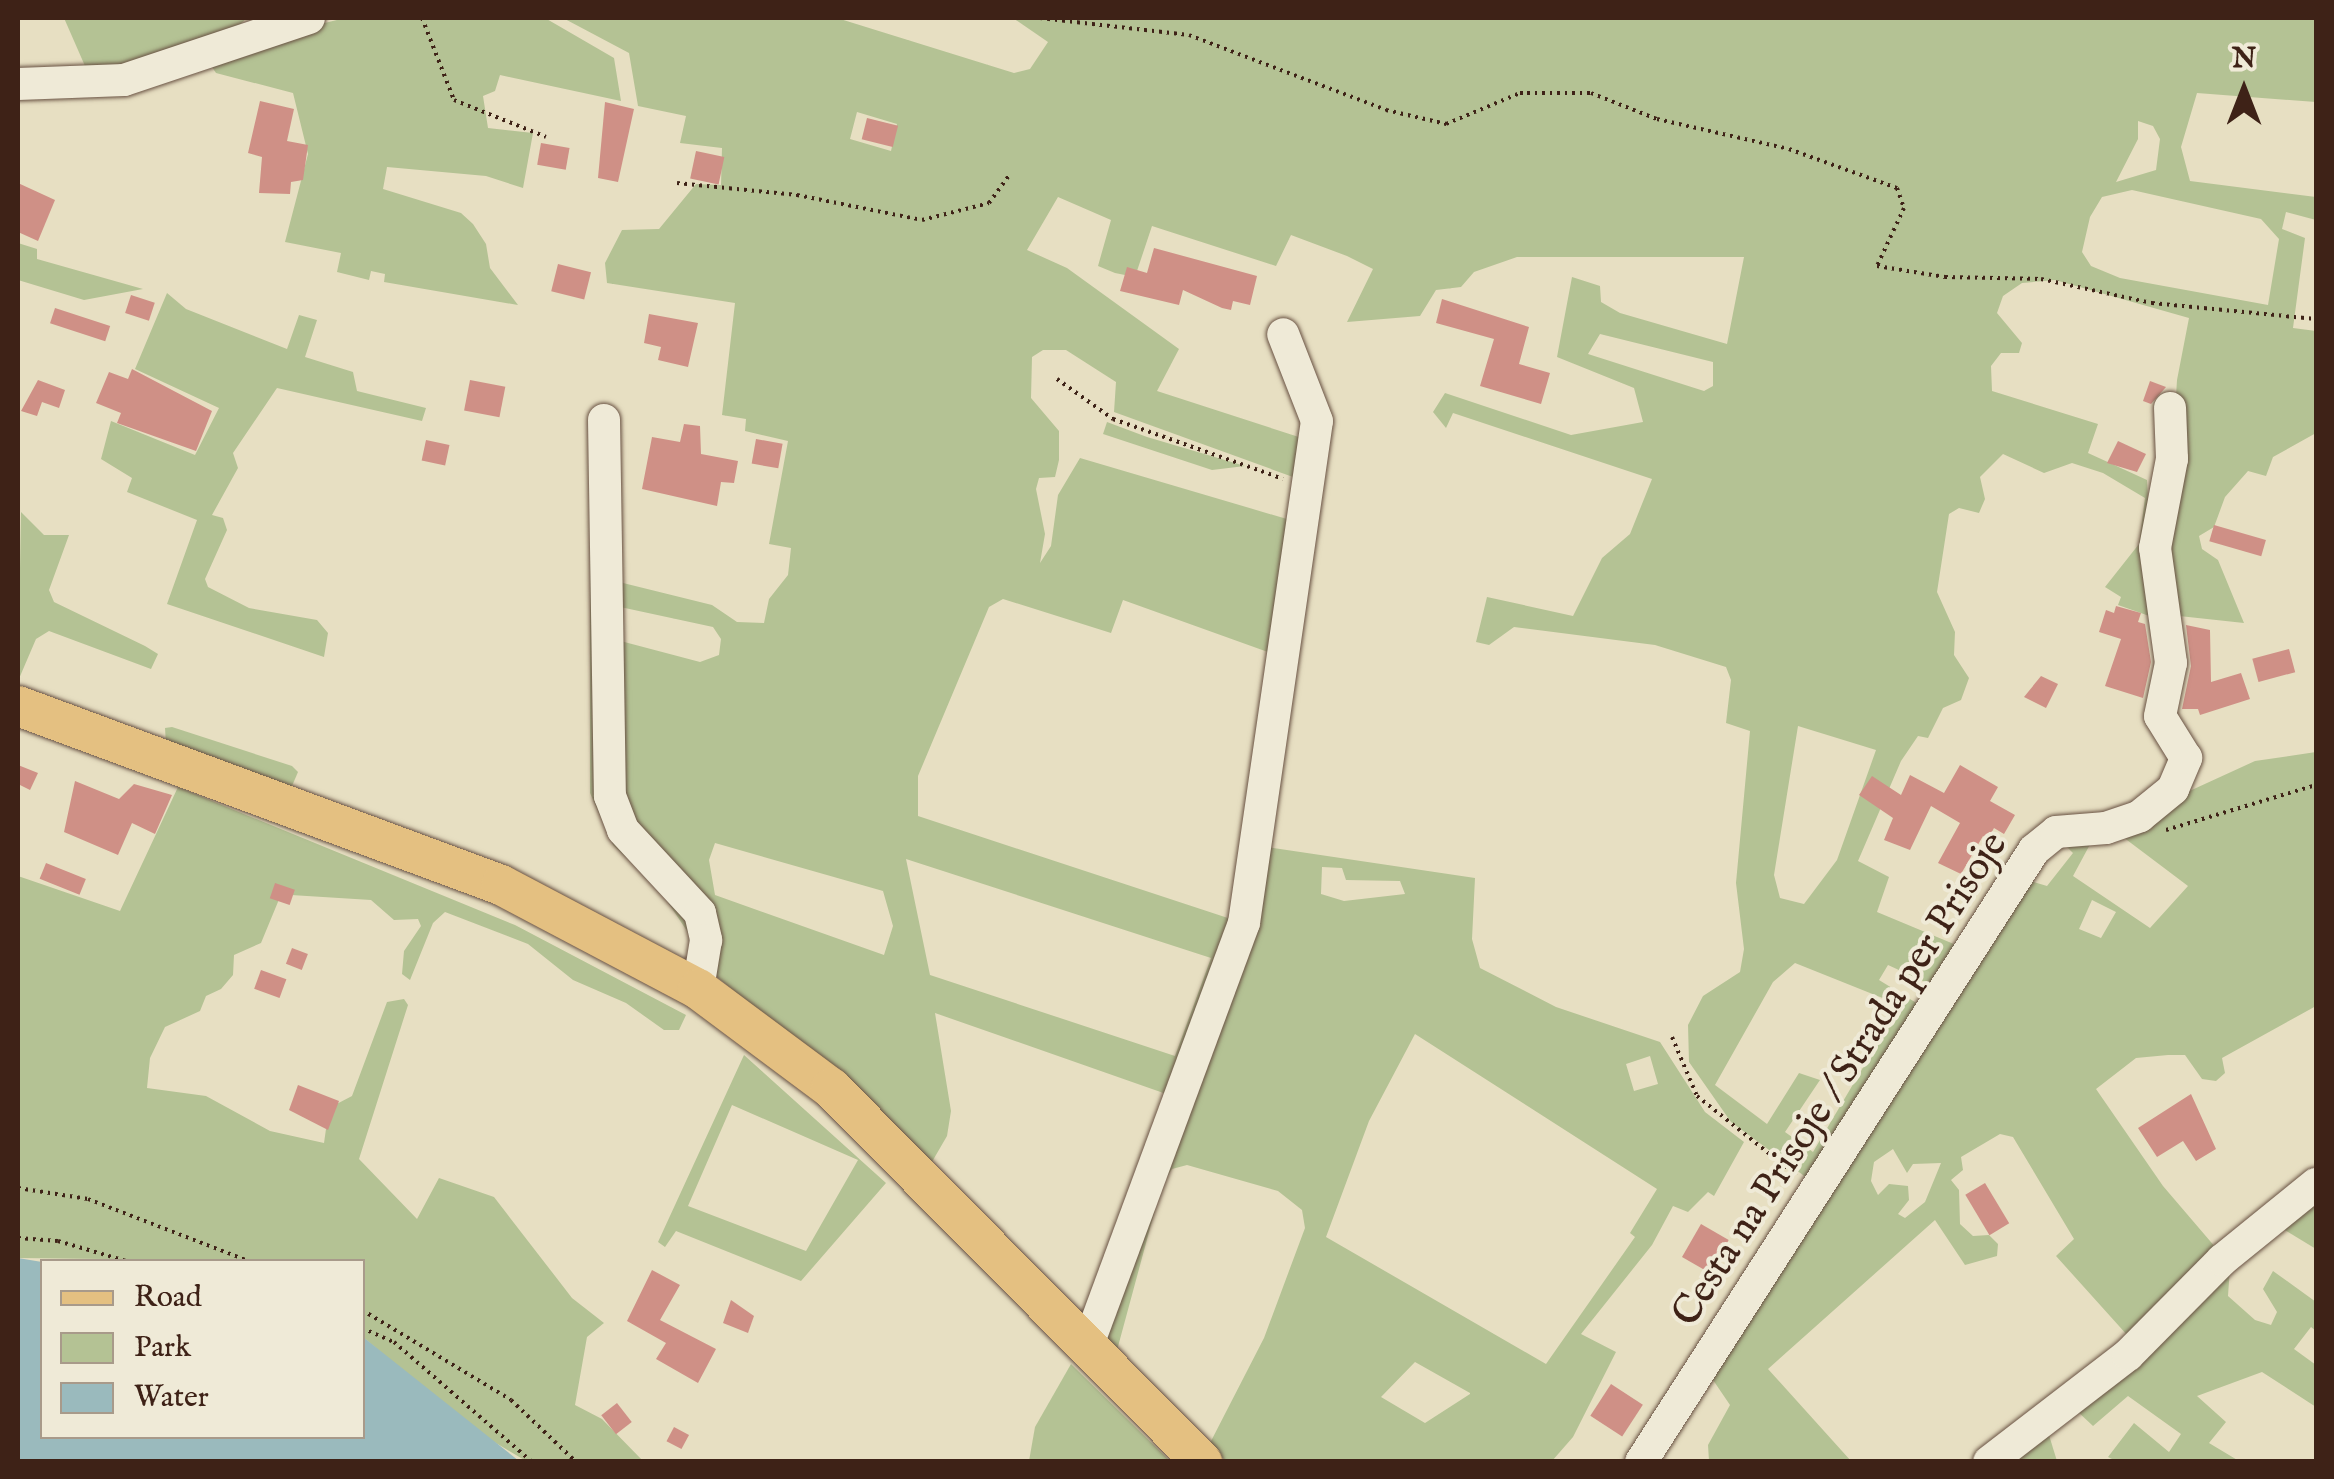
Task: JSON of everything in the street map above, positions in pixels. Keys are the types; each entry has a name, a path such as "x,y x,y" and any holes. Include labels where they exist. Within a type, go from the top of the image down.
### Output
{"main road":[{"path":"18,706 501,885 698,989 831,1088 1086,1350 1202,1462"}],"street":[{"path":"18,84 124,80 253,26 309,18"},
{"path":"1086,1350 1244,923 1317,421 1284,334"},
{"name":"Cesta na Prisoje / Strada per Prisoje","path":"1641,1462 2034,850 2056,832 2106,828 2140,816 2173,789 2186,758 2160,716 2170,664 2154,548 2172,459 2170,408"},
{"path":"604,420 610,796 623,830 700,913 706,940 698,989"},
{"path":"1989,1462 2128,1355 2222,1260 2316,1184"}],"path":[{"path":"422,18 454,100 546,137"},
{"path":"1040,18 1189,35 1386,110 1446,124 1520,93 1591,93 1656,119 1789,149 1898,188 1904,208 1876,266 1945,277 2041,279 2152,303 2316,319"},
{"path":"677,183 933,220 989,203 1010,174"},
{"path":"1057,378 1113,419 1278,476 1306,498"},
{"path":"2157,832 2235,814 2316,784"},
{"path":"1672,1037 1697,1096 1789,1166 1811,1194"},
{"path":"18,1188 88,1199 242,1259"},
{"path":"18,1238 58,1241 120,1259"},
{"path":"365,1312 512,1400 576,1462"},
{"path":"365,1329 394,1342 532,1462"}],"green space":[{"path":"64,18 247,18 237,27 110,71 85,66"},
{"path":"345,18 545,18 614,58 621,101 500,75 495,91 483,96 488,128 533,133 523,188 486,176 387,167 383,189 461,213 473,224 486,244 490,268 518,305 384,282 385,274 371,271 369,280 337,272 341,253 285,242 308,154 293,93 216,73 210,64 272,36"},
{"path":"563,18 837,18 1014,73 1030,69 1048,42 1013,18 2316,18 2316,102 2197,93 2181,147 2190,181 2316,197 2316,220 2286,212 2282,229 2305,238 2293,328 2316,331 2316,433 2273,457 2266,476 2248,471 2225,497 2214,527 2199,536 2202,549 2218,560 2244,623 2170,615 2164,591 2177,380 2189,318 2055,280 2022,283 2003,296 1997,313 2022,343 2019,353 2001,353 1991,366 1992,391 2098,424 2088,453 2147,480 2155,618 2118,605 2121,597 2105,587 2139,544 2145,498 2103,473 2072,463 2044,473 2003,454 1980,477 1985,499 1979,513 1959,508 1949,514 1937,592 1955,632 1954,655 1969,678 1961,700 1943,708 1928,738 1918,736 1901,761 1858,861 1889,877 1877,912 1961,947 1936,987 1888,965 1879,980 1923,1007 1807,1178 1731,1122 1689,1062 1688,1025 1703,996 1740,972 1744,949 1736,883 1750,731 1726,723 1731,680 1726,667 1655,645 1514,627 1489,645 1476,642 1487,597 1573,616 1602,558 1630,534 1652,479 1453,413 1446,428 1433,412 1445,393 1571,435 1643,422 1634,388 1557,357 1572,277 1600,286 1601,302 1620,313 1727,344 1744,257 1517,257 1474,272 1461,287 1436,290 1420,316 1347,322 1373,269 1347,256 1291,235 1276,266 1152,226 1135,277 1115,273 1098,266 1111,220 1058,197 1027,250 1067,268 1179,349 1157,391 1305,439 1293,477 1114,412 1116,382 1066,350 1043,350 1032,357 1031,398 1059,431 1059,460 1055,477 1039,478 1036,489 1045,534 1040,563 1051,546 1058,495 1080,458 1297,522 1276,655 1123,600 1111,633 1003,599 989,607 918,776 918,816 1237,921 1172,1096 935,1013 951,1111 947,1136 929,1167 815,1059 716,976 617,790 613,639 700,662 719,655 721,639 713,627 611,605 615,581 712,605 737,622 764,623 769,599 788,575 791,548 769,544 788,441 745,431 746,419 722,415 735,303 607,283 605,263 622,230 659,229 696,184 721,185 722,148 680,143 686,116 638,106 629,53","holes":["857,112 897,124 891,151 850,139","2138,121 2153,126 2160,139 2156,170 2116,182 2138,139","2132,190 2261,219 2279,239 2268,305 2120,278 2091,266 2082,252 2090,217 2102,197","1600,334 1713,362 1713,386 1704,391 1588,354","1798,726 1876,750 1837,860 1804,904 1780,898 1774,875","715,843 883,891 893,926 884,955 715,895 709,860","906,859 1211,958 1175,1056 930,975","1795,963 1900,1005 1813,1152 1785,1132 1820,1080 1799,1073 1767,1124 1715,1085 1773,982"]},
{"path":"18,243 37,249 37,259 143,289 84,300 18,280"},
{"path":"167,293 186,309 287,349 299,315 317,320 305,357 353,372 357,391 426,408 422,421 277,388 233,453 238,468 212,515 223,518 227,530 205,579 208,587 249,608 317,620 328,633 324,657 167,604 197,520 127,492 132,478 101,459 111,421 195,455 219,408 135,369"},
{"path":"1107,422 1245,466 1212,470 1103,434"},
{"path":"21,512 44,535 69,535 49,590 54,602 158,654 151,669 49,631 36,639 18,681"},
{"path":"590,547 603,778 690,913 693,940 659,889 613,845 590,793"},
{"path":"165,728 292,766 298,772 289,793 166,745"},
{"path":"2316,752 2316,1006 2222,1058 2225,1073 2216,1081 2202,1079 2185,1055 2168,1055 2136,1058 2096,1089 2163,1186 2216,1248 2128,1336 2056,1256 2074,1239 2013,1137 2000,1134 1961,1157 1963,1170 1951,1180 1959,1190 1960,1224 1973,1236 1989,1235 1998,1244 1997,1256 1965,1265 1935,1220 1768,1369 1851,1461 1709,1461 1708,1445 1730,1405 1711,1377 2020,878 2047,886 2073,853 2061,841 2094,837 2073,876 2150,928 2188,886 2119,834 2183,794 2255,761","holes":["2092,900 2116,912 2101,938 2079,929","1893,1149 1907,1173 1913,1164 1941,1163 1925,1202 1905,1218 1898,1214 1909,1200 1908,1186 1889,1184 1878,1195 1871,1181 1874,1162"]},
{"path":"178,787 515,925 686,1015 679,1030 664,1030 626,1003 573,980 528,944 445,912 433,923 410,980 402,974 404,951 421,926 418,919 394,920 371,900 291,895 280,897 261,943 234,955 233,975 221,989 206,996 200,1011 165,1027 150,1058 147,1088 206,1096 270,1131 324,1143 329,1108 352,1096 387,1002 404,999 408,1005 359,1159 417,1219 439,1178 494,1197 572,1298 604,1323 587,1337 575,1405 602,1419 643,1461 526,1461 471,1428 365,1339 365,1259 18,1258 18,876 120,911"},
{"path":"1267,847 1475,878 1472,939 1480,968 1556,1007 1660,1042 1705,1112 1744,1142 1714,1196 1708,1192 1688,1212 1673,1206 1652,1245 1581,1334 1616,1352 1573,1437 1552,1461 1226,1461 1209,1445 1264,1338 1305,1228 1302,1210 1278,1191 1187,1165 1172,1169 1162,1184 1116,1354 1099,1338","holes":["1322,867 1342,868 1346,880 1400,881 1405,894 1344,901 1321,894","1415,1034 1657,1189 1630,1233 1635,1237 1546,1364 1326,1237 1369,1121","1650,1056 1658,1084 1634,1091 1626,1064","1415,1362 1470,1393 1425,1423 1381,1397"]},
{"path":"744,1055 886,1183 801,1281 676,1231 665,1247 658,1242","holes":["732,1105 858,1160 806,1251 688,1206"]},
{"path":"2316,1195 2316,1249 2278,1226"},
{"path":"2230,1267 2228,1296 2255,1320 2271,1325 2277,1312 2263,1289 2273,1271 2316,1302 2316,1331 2311,1327 2294,1349 2316,1365 2316,1407 2262,1372 2197,1396 2226,1422 2209,1443 2239,1461 2116,1461 2108,1457 2134,1423 2169,1452 2181,1434 2128,1396 2093,1426 2076,1410"},
{"path":"1071,1364 1170,1461 1029,1461 1035,1427"},
{"path":"2048,1432 2057,1461 2010,1462"}],"water":[{"path":"18,1258 40,1262 40,1439 365,1439 365,1339 519,1461 18,1461"}],"building":[{"path":"260,101 294,109 287,141 308,145 303,180 291,182 290,194 259,193 262,157 248,153"},
{"path":"605,102 634,109 618,182 598,178"},
{"path":"867,118 898,126 893,147 862,139"},
{"path":"541,143 570,148 566,170 537,165"},
{"path":"696,151 724,157 719,184 690,178"},
{"path":"18,183 55,200 38,241 18,232"},
{"path":"1154,248 1257,276 1250,305 1233,301 1231,310 1222,308 1183,290 1179,305 1120,291 1127,267 1147,273"},
{"path":"558,264 591,272 584,299 551,291"},
{"path":"131,295 155,303 149,321 125,313"},
{"path":"1442,299 1529,327 1519,364 1550,373 1541,404 1480,386 1494,339 1436,323"},
{"path":"55,308 110,326 105,341 50,323"},
{"path":"649,314 698,323 688,367 658,360 661,347 644,343"},
{"path":"132,369 212,411 196,451 117,423 121,413 96,403 109,372 128,379"},
{"path":"38,380 65,390 59,408 42,402 37,416 21,411"},
{"path":"470,380 505,387 499,417 464,410"},
{"path":"2150,381 2166,387 2151,404 2143,401"},
{"path":"684,424 700,426 701,454 738,461 734,483 721,482 717,506 642,489 652,437 680,442"},
{"path":"756,439 783,444 778,468 752,464"},
{"path":"426,440 449,445 445,466 422,461"},
{"path":"2118,441 2146,454 2137,472 2107,463"},
{"path":"2214,525 2266,540 2261,556 2209,541"},
{"path":"2116,606 2141,613 2138,622 2145,624 2151,662 2143,698 2105,686 2121,639 2099,632 2106,610 2114,613"},
{"path":"2186,625 2210,630 2211,682 2241,673 2250,699 2200,715 2198,709 2182,709 2191,666"},
{"path":"2289,649 2295,672 2259,682 2252,659"},
{"path":"2041,676 2058,684 2046,708 2024,697"},
{"path":"18,765 38,773 30,790 18,784"},
{"path":"1960,765 1998,787 1990,801 2015,815 2004,834 1994,828 1988,839 1983,836 1961,874 1938,863 1960,823 1931,806 1910,850 1884,840 1893,818 1859,795 1872,776 1901,795 1910,775 1944,793"},
{"path":"75,781 119,799 134,784 172,795 155,834 132,823 118,855 64,832"},
{"path":"46,863 86,879 80,895 40,879"},
{"path":"275,883 295,890 290,905 270,898"},
{"path":"292,948 308,954 302,970 286,964"},
{"path":"261,970 286,979 280,998 254,989"},
{"path":"298,1085 339,1101 328,1130 289,1110"},
{"path":"2191,1094 2216,1149 2196,1161 2183,1141 2157,1157 2138,1128"},
{"path":"1985,1183 2009,1223 1989,1235 1965,1195"},
{"path":"1701,1224 1729,1240 1710,1273 1682,1257"},
{"path":"652,1270 680,1285 660,1320 716,1349 698,1383 656,1359 666,1343 627,1321"},
{"path":"731,1300 754,1316 748,1333 723,1323"},
{"path":"1611,1384 1643,1405 1622,1437 1590,1416"},
{"path":"617,1403 632,1422 616,1434 601,1415"},
{"path":"674,1427 689,1435 681,1449 666,1441"}]}
